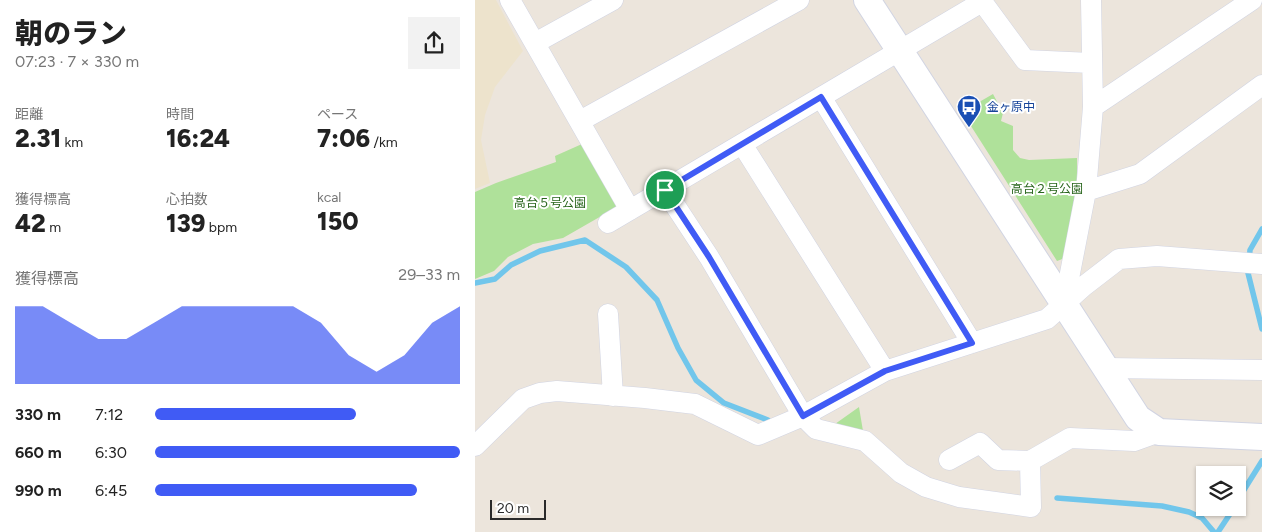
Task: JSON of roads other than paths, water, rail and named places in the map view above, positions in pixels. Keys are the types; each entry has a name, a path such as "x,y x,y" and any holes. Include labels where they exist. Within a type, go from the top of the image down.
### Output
{"street":[{"path":"510,0 630,210"},
{"path":"535,43 613,0"},
{"path":"580,121 799,0"},
{"path":"867,0 1138,418 1159,432"},
{"path":"1064,304 1086,191 1093,107 1091,0"},
{"path":"1093,107 1252,0"},
{"path":"608,223 981,1 1025,60 1091,63"},
{"path":"1086,191 1140,174 1262,85"},
{"path":"821,97 972,343"},
{"path":"742,144 885,371"},
{"path":"665,190 709,257 803,416 816,429 865,441 901,473 926,487 959,497 1031,507 1030,461"},
{"path":"475,446 523,399 540,393 557,392 645,398 695,404 758,435 803,416 885,371 1047,319 1084,286 1119,259 1157,256 1262,264"},
{"path":"608,314 613,396"},
{"path":"1105,368 1262,370"},
{"path":"949,460 980,443 998,460 1030,461 1070,438 1134,440 1159,432 1262,437"}],"waterway":[{"path":"1262,229 1250,250 1248,273 1262,329"},
{"path":"475,283 495,279 511,265 540,251 585,240 626,267 657,300 678,348 696,380 724,403 768,420"},
{"path":"1246,487 1262,461"},
{"path":"1057,498 1162,506 1189,512 1202,518 1214,532"},
{"path":"1218,532 1229,516"}],"place":[{"name":"金ヶ原中","path":"969,128"}],"park label":[{"name":"高台２号公園","path":"1047,189"},
{"name":"高台５号公園","path":"550,203"}]}
